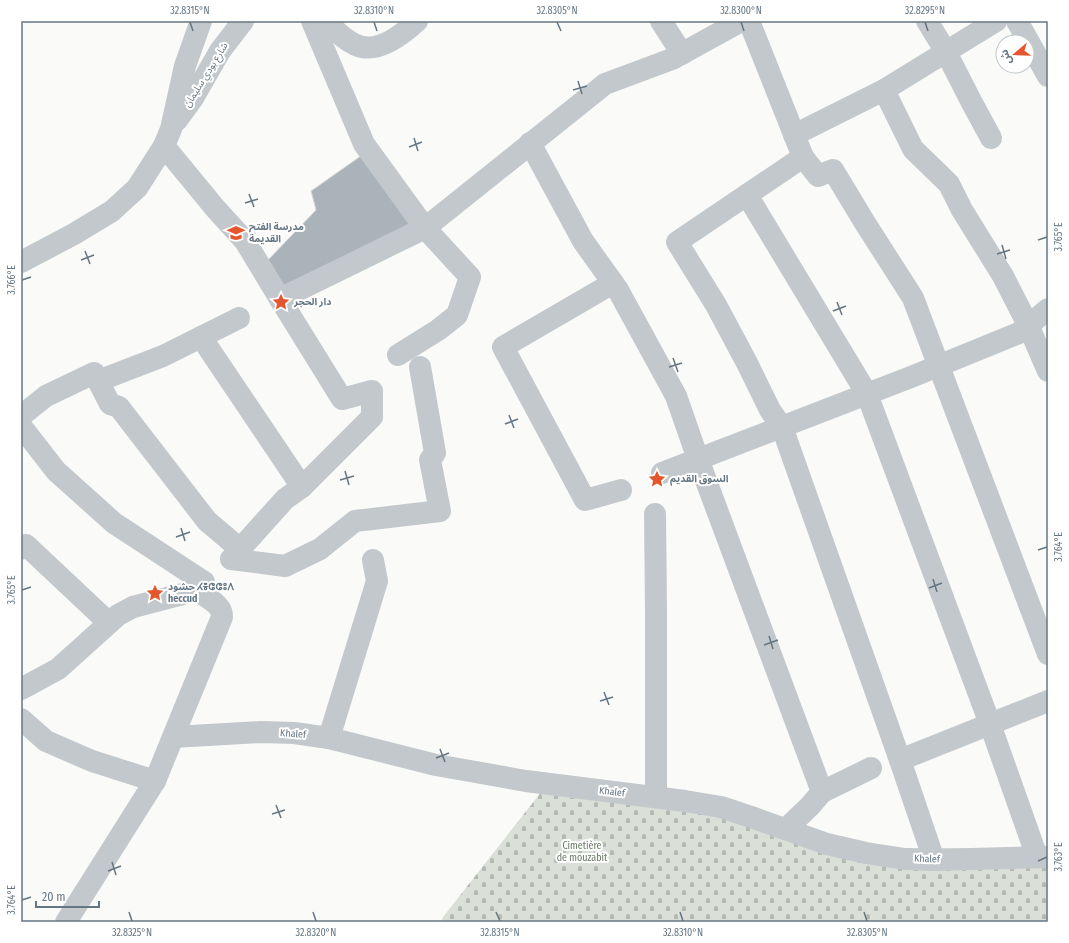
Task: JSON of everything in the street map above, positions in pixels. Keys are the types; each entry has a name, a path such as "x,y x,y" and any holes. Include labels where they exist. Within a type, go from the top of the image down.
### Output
{"street":[{"path":"21,689 58,668 118,615 133,607 199,586 235,554 285,499 302,487 372,417 372,391 342,399 245,241 215,208 167,138 185,66 201,21"},
{"name":"شارع بودي سليمان","path":"21,262 74,234 112,211 137,188 193,98 220,51 243,21"},
{"path":"312,21 364,144 425,228 470,277 458,315 438,330 398,355"},
{"path":"326,21 342,36 355,45 371,48 393,40 417,21"},
{"path":"661,21 682,54"},
{"path":"280,299 425,228 604,84 672,59 741,21"},
{"path":"749,21 803,158 818,176 833,170 913,298 1048,654"},
{"path":"927,21 946,52 991,138"},
{"path":"794,135 884,90 996,21"},
{"path":"1017,21 1048,76"},
{"path":"884,90 913,149 949,184 962,210 1003,276 1028,325 1048,371"},
{"path":"530,143 583,241 618,290 676,396 822,792"},
{"path":"803,158 677,242 716,305 770,410 782,427 934,860"},
{"path":"747,195 867,394 990,724 1043,857"},
{"path":"613,283 502,347 585,500 621,490"},
{"path":"662,473 867,394 1019,333 1048,309"},
{"path":"98,381 163,356 239,318"},
{"path":"201,337 302,487"},
{"path":"21,416 46,396 94,373 110,404 119,407 207,521 235,554 285,566 320,549 355,521 440,512 430,460 435,453 420,367"},
{"path":"21,426 56,471 114,523 199,586 201,593 222,612 222,617 155,781 66,922"},
{"path":"655,514 656,798"},
{"path":"21,549 26,545 109,623"},
{"path":"329,738 377,581 373,560"},
{"path":"900,760 1048,702"},
{"path":"21,719 46,741 92,761 155,781"},
{"name":"Khalef","path":"173,737 261,732 294,733 329,738 436,765 526,781 721,807 827,844 866,853 905,859 934,860 1043,857"},
{"path":"786,829 822,792 871,768"}],"green space":[{"name":"Cimetière de mouzabit","path":"553,777 887,848 1048,848 1048,922 441,922 443,917"}],"building":[{"path":"365,153 418,227 285,294 267,261 316,210 311,191"}],"place":[{"name":"مدرسة الفتح القديمة","path":"236,233"},
{"name":"دار الحجر","path":"281,302"},
{"name":"السوق القديم","path":"657,479"},
{"name":"حشود ⵃⴻⵛⵛⵓⴷ heccud","path":"155,593"}]}
